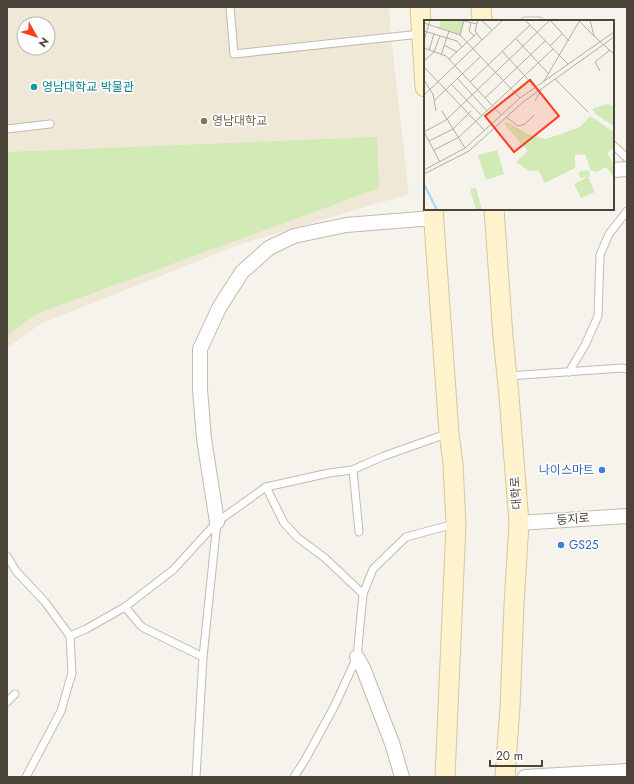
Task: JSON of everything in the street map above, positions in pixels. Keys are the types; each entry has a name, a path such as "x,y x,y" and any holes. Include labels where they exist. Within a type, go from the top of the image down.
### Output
{"main road":[{"path":"420,7 424,69"},
{"path":"481,7 482,20"},
{"name":"대학로","path":"494,210 519,523 505,777"},
{"path":"433,214 449,433 453,464 456,524 445,777"}],"street":[{"path":"614,170 627,170"},
{"path":"218,522 204,439 200,389 200,348 219,308 242,272 269,248 294,236 346,225 433,214"},
{"name":"둥지로","path":"519,523 627,516"},
{"path":"358,657 392,743 402,777"},
{"path":"525,777 627,771"}],"lane":[{"path":"230,7 234,54 422,34"},
{"path":"7,129 50,124"},
{"path":"614,146 627,158"},
{"path":"569,372 585,346 598,316 600,255 609,234 627,211"},
{"path":"507,376 622,368 627,369"},
{"path":"70,636 86,629 125,607 173,570 218,522 266,487 353,470 384,456 449,433"},
{"path":"353,470 359,532"},
{"path":"266,487 284,523 298,538 325,558 363,594"},
{"path":"196,777 203,657 218,522"},
{"path":"294,777 334,707 358,657 363,594 373,569 406,537 456,524"},
{"path":"7,556 16,571 45,602 70,636 72,673 61,711 26,777"},
{"path":"125,607 142,627 203,657"},
{"path":"7,702 15,694"}],"shaded area":[{"name":"영남대학교","path":"7,7 389,7 391,37 409,194 244,243 42,323 7,348"}],"green space":[{"path":"377,137 379,188 36,314 7,336 7,152"}],"place":[{"name":"영남대학교 박물관","path":"34,87"},
{"name":"영남대학교","path":"204,121"},
{"name":"나이스마트","path":"602,470"},
{"name":"GS25","path":"561,545"}]}
